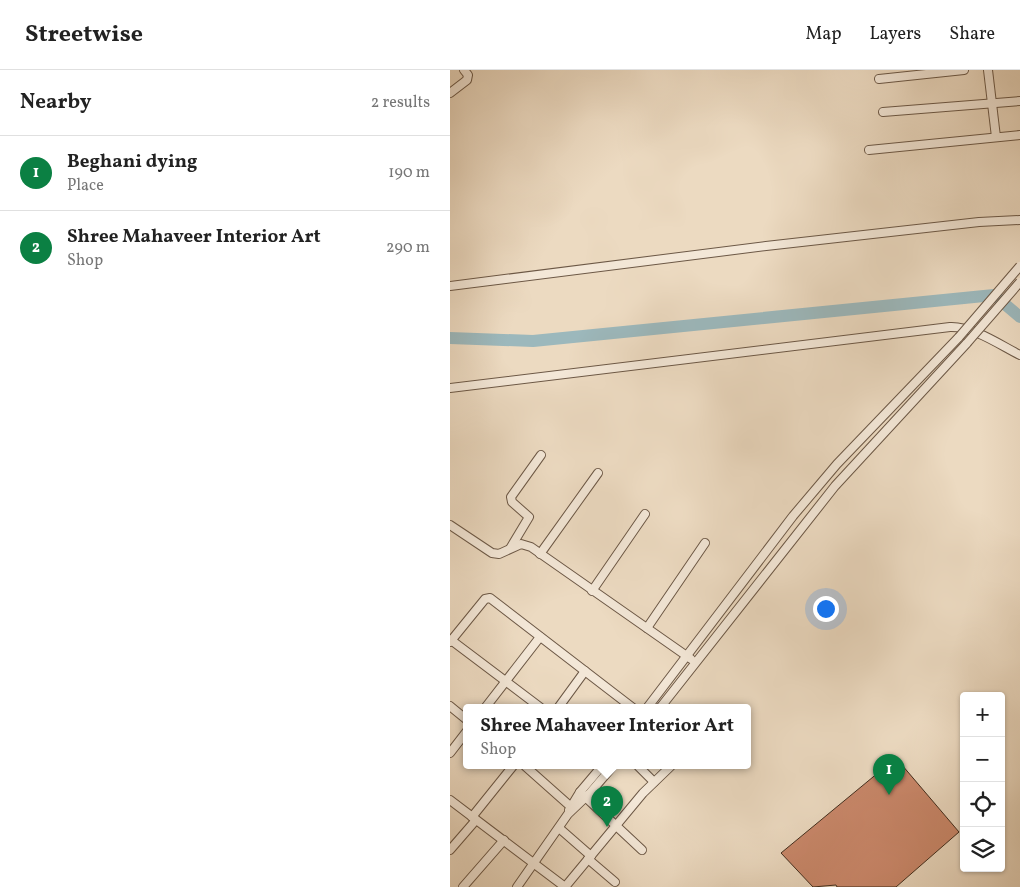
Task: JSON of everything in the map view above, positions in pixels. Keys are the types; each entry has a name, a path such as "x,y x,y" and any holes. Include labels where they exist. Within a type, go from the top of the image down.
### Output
{"street":[{"path":"450,93 467,80 468,75 464,70"},
{"path":"879,79 964,70"},
{"path":"988,70 996,137"},
{"path":"883,112 1020,102"},
{"path":"869,150 1020,135"},
{"path":"450,286 780,244 979,222 1020,220"},
{"path":"650,704 688,657 793,516 837,464 959,337 1020,266"},
{"path":"663,704 838,482 967,344 1020,282"},
{"path":"450,388 950,327 958,327 985,337 1020,355"},
{"path":"510,548 529,517 512,502 511,498 541,455"},
{"path":"540,554 598,473"},
{"path":"592,591 645,514"},
{"path":"450,525 492,553 499,554 521,544 540,554 696,663"},
{"path":"647,628 705,543"},
{"path":"536,704 451,641 487,598 628,704"},
{"path":"488,704 540,637"},
{"path":"561,704 585,671"},
{"path":"450,706 463,717"},
{"path":"450,753 463,736"},
{"path":"450,850 511,769"},
{"path":"528,769 569,810"},
{"path":"582,795 600,769"},
{"path":"517,887 559,828 569,810 610,769"},
{"path":"641,769 654,782"},
{"path":"450,800 565,887 615,826 668,769"},
{"path":"582,795 642,850"},
{"path":"559,828 615,882"},
{"path":"463,887 504,840"}],"building":[{"path":"896,758 959,832 896,887 837,887 836,885 813,887 781,853"}],"waterway":[{"path":"450,338 533,341 994,295 1020,317"}],"place":[{"name":"Beghani dying","path":"889,795"},
{"name":"Shree Mahaveer Interior Art","path":"607,827"}]}
